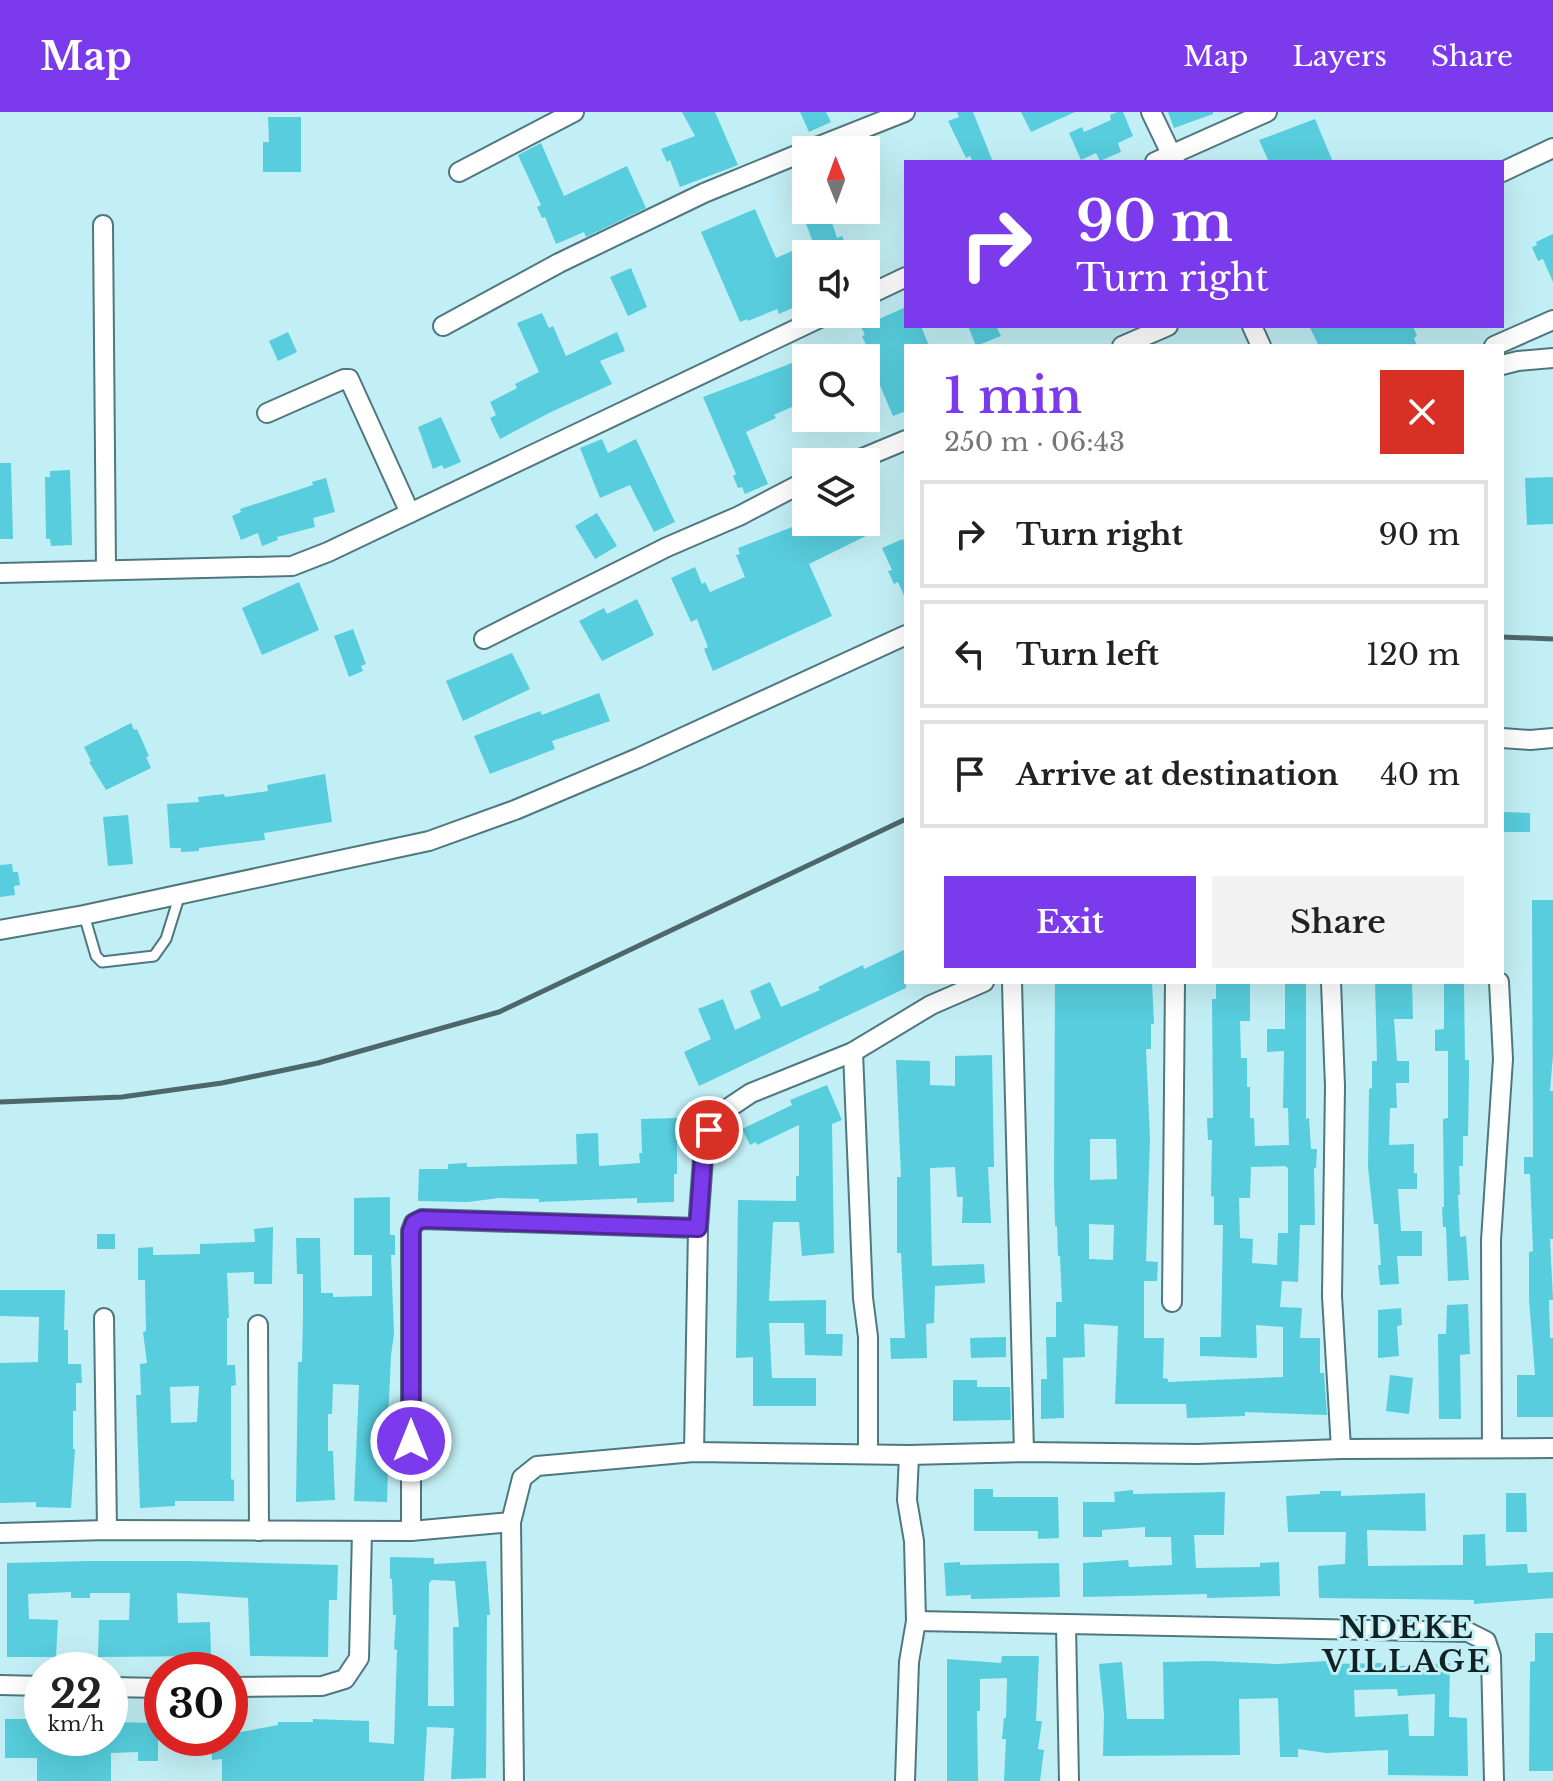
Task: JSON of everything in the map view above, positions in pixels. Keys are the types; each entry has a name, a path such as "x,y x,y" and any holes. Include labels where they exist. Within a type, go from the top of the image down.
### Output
{"street":[{"path":"459,172 574,112"},
{"path":"845,136 905,112"},
{"path":"1151,112 1168,159 1267,112"},
{"path":"1504,171 1553,148"},
{"path":"443,326 559,263 691,199 792,158"},
{"path":"103,225 106,569"},
{"path":"880,289 904,278"},
{"path":"1499,344 1553,320"},
{"path":"0,573 292,566 328,552 799,328"},
{"path":"1127,344 1163,328"},
{"path":"1504,364 1553,358"},
{"path":"267,413 349,379 410,513"},
{"path":"880,451 904,441"},
{"path":"484,639 792,488"},
{"path":"0,930 429,841 515,810 638,758 904,636"},
{"path":"1504,738 1553,738"},
{"path":"694,1452 698,1228 704,1145 709,1130 721,1113 751,1093 853,1052 931,1005 979,984"},
{"path":"1012,984 1024,1452"},
{"path":"1172,1302 1175,984"},
{"path":"1331,984 1335,1086 1332,1296 1341,1449"},
{"path":"1492,1447 1491,1240 1503,1059 1499,984"},
{"path":"853,1052 863,1298 868,1337 868,1454"},
{"path":"411,1531 411,1231 414,1223 422,1219 698,1228"},
{"path":"104,1318 107,1530"},
{"path":"258,1325 259,1531"},
{"path":"514,1781 511,1522 522,1478 537,1466 694,1452 1197,1454 1341,1449 1553,1448"},
{"path":"905,1781 909,1662 916,1621 914,1541 907,1500 909,1455"},
{"path":"0,1533 107,1530 411,1531 511,1522"},
{"path":"248,1687 322,1686 345,1679 359,1658 362,1532"},
{"path":"916,1621 1468,1632 1486,1641 1491,1656 1494,1781"},
{"path":"1066,1626 1069,1781"},
{"path":"0,1685 24,1686"}],"lane":[{"path":"84,915 96,956 102,962 154,956 166,939 180,894"}],"building":[{"path":"682,112 715,112 738,165 680,187 670,160 667,162 661,149 695,136"},
{"path":"800,112 826,112 831,122 809,132"},
{"path":"957,112 973,112 992,160 966,158 948,121 959,117"},
{"path":"1021,112 1075,112 1031,132"},
{"path":"1123,112 1133,136 1118,143 1121,152 1102,160 1096,153 1081,160 1069,133 1082,127 1084,132 1111,120 1110,115"},
{"path":"1168,112 1213,112 1213,114 1174,128"},
{"path":"268,117 301,117 301,172 263,172 263,142 269,142"},
{"path":"1315,119 1332,160 1268,160 1259,140"},
{"path":"541,143 564,196 627,166 646,208 586,237 584,232 556,244 545,217 542,218 537,207 541,205 518,155"},
{"path":"755,209 776,258 792,251 792,308 779,314 777,309 740,322 701,232"},
{"path":"806,224 832,224 837,238 842,236 844,240 812,240"},
{"path":"1553,234 1553,282 1543,259 1538,261 1532,247"},
{"path":"631,268 647,307 628,316 610,277"},
{"path":"904,308 904,328 922,328 928,344 904,344 904,412 893,416 880,385 880,344 866,344 862,336 865,335 862,328 880,328 880,319"},
{"path":"542,313 549,328 553,326 566,356 617,332 625,351 600,361 612,384 500,439 490,418 496,415 490,402 539,372 517,323"},
{"path":"969,328 997,328 1001,336 975,344"},
{"path":"1310,328 1414,328 1417,336 1414,338 1416,344 1318,344"},
{"path":"288,332 297,352 278,361 269,341"},
{"path":"792,363 792,407 746,432 768,484 745,494 742,487 738,488 733,476 736,474 703,397"},
{"path":"441,417 461,462 444,469 442,465 433,469 418,427"},
{"path":"602,439 608,453 636,439 675,522 654,532 630,485 600,498 580,448"},
{"path":"0,463 11,463 13,539 0,539"},
{"path":"70,470 72,545 51,546 50,539 46,539 45,477 50,477 50,471"},
{"path":"1553,477 1553,524 1527,525 1525,478"},
{"path":"326,478 335,512 313,518 315,527 277,537 278,540 262,546 258,533 241,540 232,516 241,512 240,509"},
{"path":"597,513 617,546 595,559 575,526"},
{"path":"792,527 792,536 866,536 809,564 832,616 713,671 697,619 691,622 671,578 695,567 702,584 705,582 710,592 745,577 736,555 740,554 738,548"},
{"path":"903,539 904,596 898,582 894,584 888,571 892,570 882,548"},
{"path":"299,582 319,630 262,655 242,608"},
{"path":"637,599 654,635 602,661 579,621 604,608 607,614"},
{"path":"353,629 366,664 361,666 363,671 349,677 334,636"},
{"path":"512,653 530,689 463,721 446,681"},
{"path":"599,693 610,721 552,741 555,749 490,774 474,736"},
{"path":"131,723 149,756 146,757 151,768 106,790 84,747"},
{"path":"325,774 332,822 264,833 265,840 199,848 199,851 181,852 181,848 170,848 167,804 199,802 198,797 268,791 267,785"},
{"path":"1504,812 1530,813 1530,832 1504,832"},
{"path":"128,815 133,864 108,866 103,817"},
{"path":"12,864 13,872 18,872 20,885 14,886 15,895 0,897 0,865"},
{"path":"1532,900 1553,900 1553,1055 1550,1091 1553,1091 1553,1239 1550,1239 1553,1300 1549,1300 1550,1338 1553,1338 1553,1417 1517,1417 1517,1375 1535,1375 1529,1299 1529,1252 1533,1251 1530,1174 1524,1174 1524,1157 1533,1157"},
{"path":"904,950 906,988 699,1086 684,1052 711,1039 698,1009 723,999 735,1030 761,1018 750,991 770,982 781,1007 820,990 818,987 863,965 864,969"},
{"path":"1055,984 1152,984 1154,1024 1151,1024 1151,1049 1146,1049 1150,1138 1146,1261 1158,1262 1157,1281 1144,1281 1144,1338 1164,1338 1163,1378 1168,1382 1283,1377 1283,1327 1256,1325 1257,1358 1200,1356 1200,1337 1221,1337 1223,1225 1214,1225 1212,1140 1208,1140 1207,1118 1213,1118 1212,999 1216,999 1216,984 1250,984 1250,1021 1240,1021 1241,1058 1247,1058 1247,1087 1250,1087 1250,1118 1254,1118 1255,1146 1289,1145 1288,1108 1283,1108 1284,1051 1267,1052 1267,1029 1285,1029 1285,984 1306,984 1306,1119 1309,1118 1311,1149 1317,1149 1314,1168 1315,1225 1300,1225 1298,1282 1282,1281 1280,1307 1302,1308 1300,1338 1320,1338 1320,1373 1324,1373 1327,1415 1245,1412 1245,1416 1187,1418 1186,1404 1115,1404 1118,1326 1084,1324 1085,1357 1063,1358 1064,1418 1041,1419 1041,1379 1047,1379 1046,1337 1056,1337 1056,1302 1062,1302 1055,1226","holes":["1090,1139 1116,1139 1117,1179 1090,1180","1251,1167 1288,1168 1288,1233 1278,1233 1277,1265 1252,1263 1253,1239 1240,1238 1239,1198 1250,1198","1089,1224 1114,1225 1113,1260 1089,1259"]},
{"path":"1375,984 1412,984 1413,1019 1394,1019 1397,1061 1409,1061 1409,1083 1396,1083 1397,1108 1390,1108 1389,1145 1414,1144 1417,1189 1398,1189 1401,1231 1422,1231 1422,1256 1397,1256 1399,1284 1380,1285 1378,1224 1374,1224 1368,1167 1369,1089 1372,1088 1372,1061 1377,1061"},
{"path":"1444,984 1464,984 1465,1060 1469,1060 1468,1136 1463,1136 1463,1166 1459,1166 1458,1195 1460,1237 1466,1236 1469,1280 1448,1281 1442,1207 1443,1119 1448,1118 1448,1051 1435,1051 1435,1030 1444,1029"},
{"path":"992,1055 994,1167 988,1167 991,1223 962,1223 963,1197 957,1197 955,1167 930,1168 932,1266 984,1264 985,1283 935,1286 934,1323 926,1324 927,1358 891,1359 890,1338 905,1338 901,1253 897,1253 897,1177 901,1177 896,1060 930,1061 930,1085 955,1086 955,1056"},
{"path":"827,1085 842,1120 832,1124 834,1253 802,1256 799,1222 773,1222 769,1301 826,1300 826,1334 843,1334 842,1356 805,1355 804,1323 769,1323 772,1378 816,1378 816,1406 753,1406 753,1357 736,1358 738,1200 796,1201 799,1125 757,1145 756,1142 750,1145 742,1129 792,1105 790,1100"},
{"path":"677,1118 674,1202 637,1203 637,1198 539,1202 539,1199 499,1198 468,1202 418,1201 419,1169 448,1169 448,1164 467,1163 467,1167 577,1164 576,1134 598,1133 599,1166 640,1163 641,1119"},
{"path":"390,1197 390,1235 395,1235 395,1255 391,1255 394,1334 388,1421 393,1421 393,1440 387,1502 354,1501 359,1385 333,1384 332,1414 328,1414 328,1451 333,1451 335,1500 296,1502 303,1274 297,1274 296,1238 320,1238 321,1293 333,1293 333,1297 372,1296 372,1255 354,1255 354,1198"},
{"path":"273,1227 272,1284 254,1284 254,1272 227,1273 227,1365 235,1365 236,1385 231,1386 231,1479 234,1480 234,1501 175,1501 175,1506 140,1508 136,1395 141,1395 140,1364 147,1363 143,1332 146,1331 145,1280 138,1280 138,1248 153,1247 153,1255 200,1254 200,1244 255,1242 254,1229","holes":["199,1386 197,1422 171,1423 170,1387"]},
{"path":"97,1234 115,1234 115,1249 97,1249"},
{"path":"0,1290 65,1290 64,1330 68,1330 68,1364 81,1364 82,1383 76,1383 76,1411 73,1411 75,1449 71,1508 36,1507 36,1502 0,1503 0,1363 38,1362 39,1317 0,1316"},
{"path":"1468,1304 1470,1354 1460,1355 1461,1419 1439,1419 1438,1334 1446,1334 1447,1305"},
{"path":"1401,1308 1402,1325 1397,1326 1399,1356 1378,1358 1378,1310"},
{"path":"1006,1337 1006,1357 971,1358 970,1338"},
{"path":"1390,1375 1413,1378 1409,1414 1386,1411"},
{"path":"953,1380 977,1380 977,1387 1010,1387 1011,1420 953,1421"},
{"path":"974,1489 993,1489 993,1497 1058,1497 1059,1538 1038,1539 1038,1531 974,1531"},
{"path":"1133,1490 1133,1494 1225,1492 1224,1535 1194,1535 1196,1568 1260,1567 1260,1563 1279,1562 1280,1596 1083,1597 1083,1563 1128,1560 1129,1567 1172,1565 1171,1537 1145,1537 1145,1527 1102,1530 1102,1537 1083,1537 1083,1502 1115,1502 1114,1492"},
{"path":"1320,1491 1341,1491 1341,1496 1425,1493 1426,1531 1367,1530 1368,1566 1463,1565 1463,1535 1485,1534 1486,1566 1527,1564 1528,1573 1553,1572 1553,1598 1474,1604 1474,1600 1319,1598 1318,1566 1345,1564 1346,1532 1288,1532 1286,1496 1320,1494"},
{"path":"1506,1493 1526,1493 1527,1532 1506,1532"},
{"path":"390,1557 434,1558 434,1564 486,1561 490,1615 487,1615 486,1778 451,1779 454,1728 427,1727 424,1781 222,1781 222,1759 212,1760 212,1756 248,1756 248,1731 278,1725 278,1722 313,1722 313,1719 369,1721 369,1742 394,1744 397,1650 394,1649 396,1615 393,1615","holes":["432,1580 455,1581 459,1627 453,1627 454,1706 428,1706 429,1583"]},
{"path":"190,1561 338,1565 337,1600 329,1600 328,1657 250,1656 248,1598 177,1593 178,1623 210,1622 211,1652 144,1652 144,1657 128,1657 128,1652 98,1652 99,1620 129,1620 130,1593 90,1593 90,1598 71,1598 71,1592 28,1594 29,1619 58,1620 56,1652 24,1652 24,1657 7,1657 7,1563"},
{"path":"960,1562 960,1565 1059,1563 1060,1597 971,1599 971,1595 946,1596 944,1563"},
{"path":"1535,1633 1553,1633 1553,1771 1529,1771 1530,1662 1535,1661"},
{"path":"1002,1656 1039,1656 1036,1721 1042,1721 1038,1749 1044,1750 1040,1781 1004,1781 1006,1739 1002,1739 1007,1678 980,1679 978,1781 947,1781 947,1659 1001,1663"},
{"path":"1327,1661 1327,1664 1384,1663 1384,1667 1450,1663 1449,1717 1467,1718 1468,1776 1388,1775 1388,1750 1326,1753 1298,1749 1298,1757 1280,1757 1278,1698 1239,1699 1240,1755 1103,1756 1104,1714 1099,1664 1122,1662 1127,1719 1164,1719 1163,1662 1278,1664","holes":["1397,1689 1398,1696 1435,1694 1434,1736 1409,1736 1408,1714 1355,1717 1354,1690"]},
{"path":"5,1719 24,1719 24,1756 111,1756 111,1781 37,1781 37,1758 5,1758"},
{"path":"128,1722 144,1723 144,1756 158,1756 158,1761 138,1761 138,1752 128,1752"}],"railway":[{"path":"1504,637 1553,639"},
{"path":"0,1102 122,1097 222,1083 318,1063 499,1012 904,820"}],"district":[{"name":"NDEKE VILLAGE","path":"1407,1644"}],"route":[{"path":"411,1441 411,1231 414,1223 422,1219 698,1228 704,1145 709,1130"}]}
